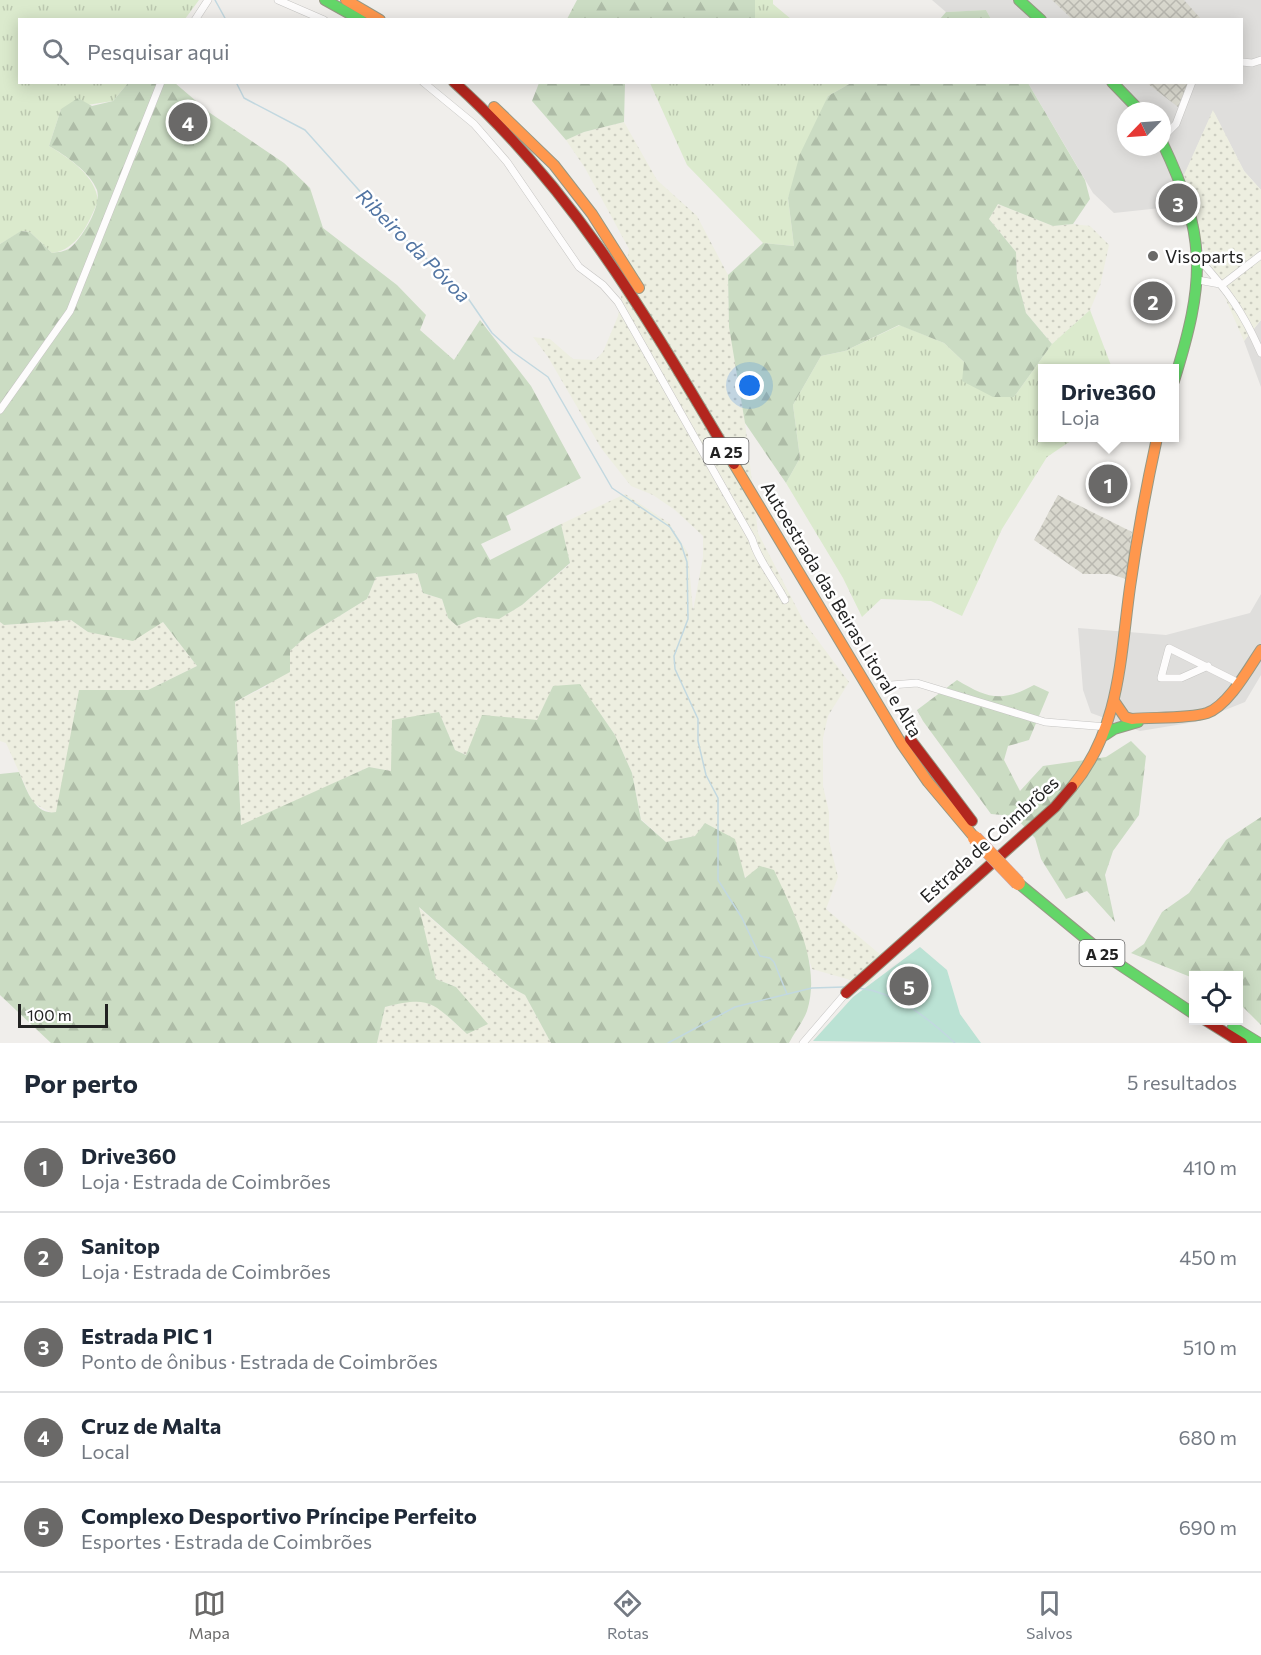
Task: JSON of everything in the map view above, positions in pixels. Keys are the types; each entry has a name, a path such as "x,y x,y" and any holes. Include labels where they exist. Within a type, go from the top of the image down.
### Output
{"main road":[{"path":"325,0 357,18"},
{"path":"346,0 377,18"},
{"path":"1019,0 1039,18"},
{"name":"Autoestrada das Beiras Litoral e Alta","path":"455,84 506,132 582,220 631,291 901,743 928,782 1022,880 1108,957 1189,1011"},
{"name":"Autoestrada das Beiras Litoral e Alta","path":"468,84 554,165 592,214 634,279 868,674 978,835"},
{"path":"1114,84 1131,102"},
{"path":"1168,156 1184,200 1198,258 1198,280 1190,328 1179,364"},
{"name":"Estrada de Coimbrões","path":"846,993 1056,807 1084,776 1107,727 1114,701 1142,506 1156,442"},
{"path":"1107,727 1132,720 1206,713 1225,700 1261,650"},
{"path":"1114,701 1125,717 1132,720"},
{"path":"1107,727 1161,717"},
{"name":"Autoestrada das Beiras Litoral e Alta","path":"1022,880 1111,948 1189,1000"},
{"path":"1212,1025 1242,1043"},
{"path":"1230,1025 1259,1043"}],"street":[{"path":"196,18 208,0"},
{"path":"278,0 319,18"},
{"path":"1243,62 1252,63 1261,60"},
{"path":"0,410 70,311 160,84"},
{"path":"425,84 474,124 507,162 579,267 603,285 618,302 752,539 756,553 767,566 785,600"},
{"path":"1171,130 1176,124 1191,84"},
{"path":"1198,280 1222,285 1261,255"},
{"path":"1198,258 1222,285 1245,317 1261,353"},
{"path":"1208,666 1188,676 1161,678 1169,648 1208,666 1239,683"},
{"path":"891,685 917,683 1061,725 1107,727"},
{"path":"804,1043 846,993"}],"shaded area":[{"path":"932,0 1261,0 1261,190 1244,171 1213,111 1170,207 1114,213 1093,193 1029,84 1243,84 1243,18 990,18 986,10 946,12"},
{"path":"1052,0 1184,0 1200,18 1071,18"},
{"path":"1148,84 1188,84 1178,107"},
{"path":"1213,110 1244,171 1261,190 1261,320 1244,341 1203,247 1184,175"},
{"path":"624,122 657,180 697,216 728,275 729,327 741,388 758,533 804,622 849,682 828,716 823,738 823,786 829,812 829,841 838,877 826,909 888,961 868,985 812,969 795,916 695,836 666,842 641,819 632,773 615,735 602,716 553,686 538,720 466,755 455,750 439,712 391,771 369,767 241,826 235,702 267,686 290,651 307,636 367,599 376,577 417,573 423,593 442,599 448,618 457,626 478,617 499,618 522,605 570,564 561,524 625,494 669,523 688,553 693,611 703,557 703,536 675,510 653,495 631,486 601,448 548,357 533,337 550,339 573,359 595,360 603,352 618,316 629,249 585,168 566,140 584,132"},
{"path":"998,204 1053,226 1073,224 1090,226 1109,245 1100,286 1090,310 1052,344 1026,313 1017,278 1016,252 989,219"},
{"path":"1261,320 1261,387 1244,341"},
{"path":"1058,495 1132,532 1126,579 1110,574 1083,574 1034,540"},
{"path":"1261,594 1261,675 1245,702 1195,722 1140,731 1091,713 1083,690 1078,628 1166,635 1250,613"},
{"path":"71,620 88,632 163,622 197,666 148,690 79,690 58,808 52,813 33,803 6,743 0,741 0,622 4,625"},
{"path":"418,907 510,987 525,995 551,1043 377,1043 385,1007 413,1000 433,1003 467,1034 456,987 436,979"}],"green space":[{"path":"0,0 199,0 186,18 18,18 18,84 127,84 113,101 61,109 49,146 73,162 87,176 98,201 76,241 61,251 52,253 30,232 22,231 0,244"},
{"path":"577,0 755,0 755,18 568,18"},
{"path":"755,0 773,0 773,4 790,18 755,18"},
{"path":"986,10 990,18 941,18 946,12"},
{"path":"127,84 176,84 210,113 284,163 310,188 323,228 397,285 426,315 420,330 454,360 480,320 531,386 581,478 506,516 511,530 481,544 490,560 561,524 570,563 522,605 499,619 478,617 457,626 448,618 442,599 423,593 417,573 376,577 367,599 307,636 290,651 290,672 235,702 241,825 369,767 391,771 392,720 439,712 455,750 466,755 482,715 537,720 553,686 580,684 615,735 632,773 641,820 666,842 695,836 705,823 735,839 745,878 760,866 774,870 797,920 811,975 811,993 807,1011 789,1043 551,1043 525,995 510,987 419,907 436,979 456,987 488,1024 467,1034 430,1004 412,1002 385,1007 377,1043 51,1043 0,995 0,774 19,772 36,805 42,810 56,812 79,690 148,690 197,666 163,622 133,641 88,632 71,620 4,625 0,622 0,244 21,231 30,232 52,253 70,248 80,237 94,213 98,197 97,190 83,171 49,146 61,109 78,98 92,106 113,101"},
{"path":"539,84 625,84 624,122 584,132 566,140 532,101"},
{"path":"650,84 849,84 828,96 788,198 794,246 763,243 687,165"},
{"path":"849,84 1029,84 1085,180 1090,199 1073,224 1053,226 998,204 989,219 1016,252 1017,278 1026,313 1052,344 1014,397 993,397 962,381 964,362 944,343 899,325 845,351 821,356 793,405 800,458 786,483 745,423 729,327 728,275 763,243 794,246 788,198 800,154 828,96"},
{"path":"1090,310 1110,364 1038,364 1038,442 1069,442 1047,457 1002,529 962,616 931,601 881,599 862,617 843,578 786,483 800,458 793,405 821,356 845,351 900,325 944,343 964,362 1014,397 1052,344"},
{"path":"957,680 977,691 994,696 1012,694 1034,685 1049,692 1029,740 1008,746 1004,760 1020,791 1043,766 1106,757 1131,741 1146,756 1139,815 1113,851 1105,875 1115,922 1087,891 1066,899 1041,859 1035,838 1014,816 991,814 923,721 917,710"},
{"path":"1261,817 1261,1025 1243,1007 1243,971 1189,971 1189,976 1131,953 1144,944 1162,912 1189,893 1226,840"},
{"path":"920,947 947,970 960,1014 981,1043 813,1041 853,997"}],"waterway":[{"name":"Ribeiro da Póvoa","path":"215,0 225,18"},
{"name":"Ribeiro da Póvoa","path":"237,84 244,98 305,130 392,227 465,294 492,333 513,352 548,377 612,488 670,527 681,544 687,562 688,619 674,656 675,669 698,719 698,741 706,775 718,798 718,880 742,918 760,956 770,958 774,962 787,994"},
{"path":"668,1043 735,1007 812,988 844,987"},
{"path":"858,988 872,990 911,1008 955,1043"}],"traffic: fast":[{"path":"325,0 357,18"},
{"path":"1019,0 1039,18"},
{"path":"1114,84 1131,102"},
{"path":"1168,156 1188,206 1197,260 1192,315 1179,364"},
{"path":"1105,735 1114,729 1138,722"},
{"path":"1018,883 1108,957 1189,1011"},
{"path":"1233,1027 1259,1043"}],"traffic: slow":[{"path":"346,0 377,18"},
{"path":"494,107 554,165 592,214 639,288"},
{"path":"1072,787 1088,765 1109,717 1120,667 1130,587 1156,442"},
{"path":"734,464 901,743 928,782 975,838"},
{"path":"1114,701 1125,717 1132,719 1180,717 1207,713 1223,703 1230,695 1261,650"},
{"path":"975,838 1018,883"}],"traffic: jam":[{"path":"456,84 538,169 575,215 641,311 734,464"},
{"path":"910,739 972,821"},
{"path":"846,993 1055,807 1072,787"},
{"path":"1213,1025 1242,1043"}],"place":[{"name":"Cruz de Malta","path":"188,122"},
{"name":"Estrada PIC 1","path":"1178,203"},
{"name":"Visoparts","path":"1153,256"},
{"name":"Sanitop","path":"1153,301"},
{"name":"Drive360","path":"1108,484"},
{"name":"Complexo Desportivo Príncipe Perfeito","path":"909,986"}]}
